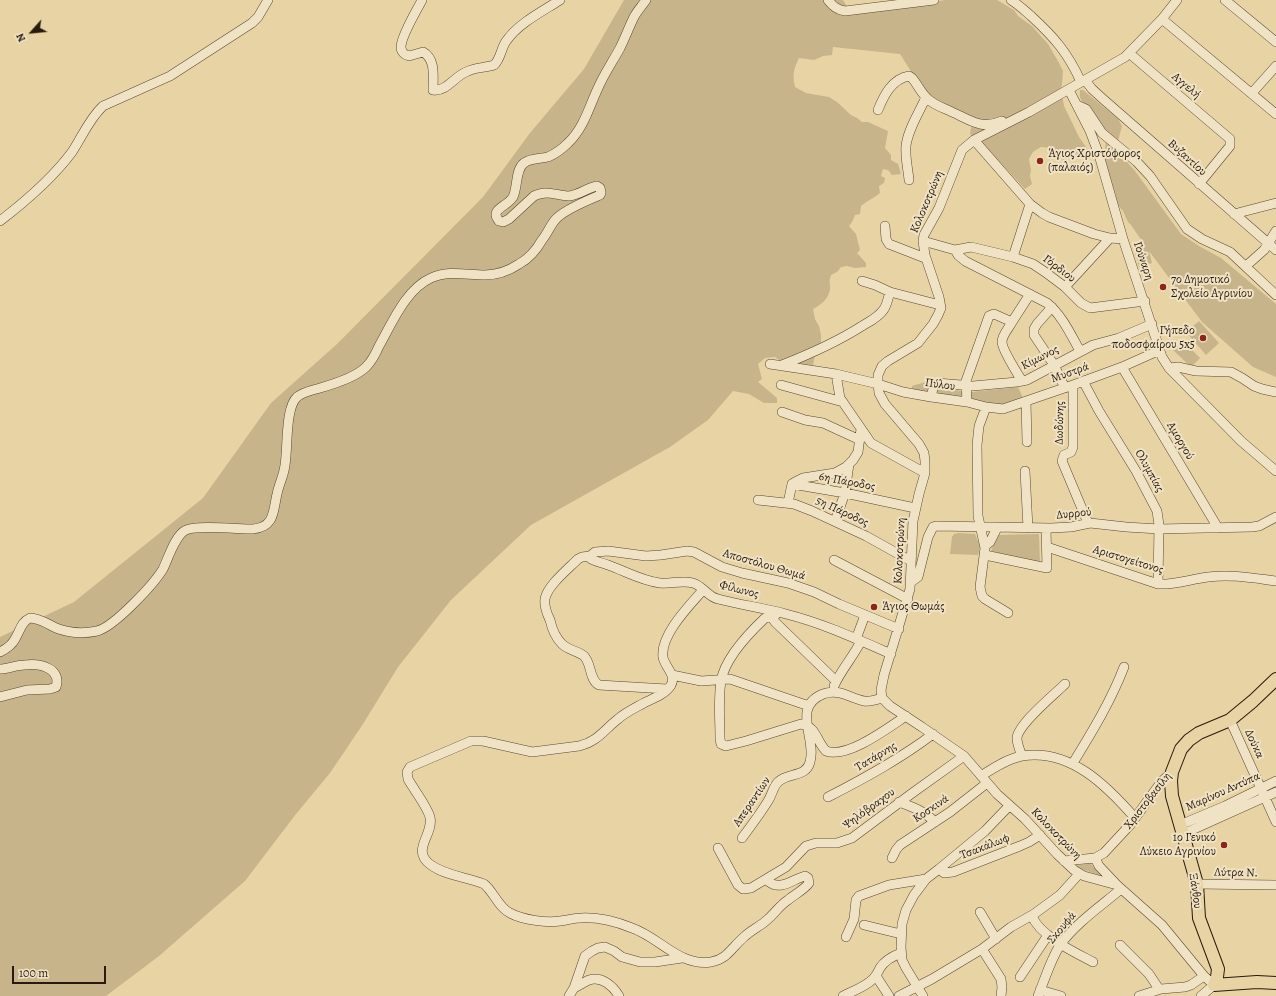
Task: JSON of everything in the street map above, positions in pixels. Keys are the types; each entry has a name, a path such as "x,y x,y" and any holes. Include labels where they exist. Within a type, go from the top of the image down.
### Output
{"main road":[{"name":"Χριστοβασίλη","path":"1172,772 1181,749 1189,740 1199,733 1230,720 1276,681"},
{"name":"Ξάνθου","path":"1172,772 1172,796 1197,884 1199,918 1218,969 1214,985"},
{"path":"1214,985 1257,982 1276,983"}],"street":[{"path":"0,221 34,193 50,177 71,152 95,114 103,106 170,76 198,59 252,23 258,17 268,0"},
{"path":"422,0 406,31 401,49 409,56 424,52 428,55 433,66 433,90 438,91 444,89 458,76 466,72 473,69 494,65 497,62 502,47 512,34 528,21 560,0"},
{"path":"0,652 9,647 15,641 24,622 30,618 39,620 67,632 76,633 98,631 110,625 149,588 162,570 179,536 187,530 205,528 253,529 266,525 272,519 277,491 284,472 287,454 288,422 291,408 297,397 342,380 366,368 410,293 423,282 436,276 449,273 486,275 507,271 514,268 522,263 542,242 556,218 601,193 600,188 597,186 570,196 550,192 539,193 506,221 499,221 495,216 498,210 508,203 514,194 522,165 554,154 568,143 580,129 598,88 635,16 646,0"},
{"path":"828,0 833,6 845,11 934,0"},
{"name":"Βυζαντίου","path":"1012,0 1055,39 1083,81 1103,100 1276,250"},
{"name":"Κολοκοτρώνη","path":"940,305 925,258 923,242 924,235 939,208 960,152 965,146 974,140 1069,90 1129,54 1162,19 1177,0"},
{"path":"1225,0 1276,42"},
{"path":"1162,19 1276,114"},
{"name":"Αγγελή","path":"1129,54 1230,139 1230,146 1199,184"},
{"path":"1252,93 1276,66"},
{"path":"878,110 888,90 906,76 912,78 930,101 973,122 984,125 999,122 1029,107 1038,107"},
{"name":"Γούναρη","path":"1069,90 1090,131 1099,155 1123,239 1160,350 1169,368 1241,441 1276,471"},
{"path":"909,180 906,155 907,140 926,97"},
{"path":"1077,105 1086,109 1102,133 1137,162 1150,176 1187,229 1207,242 1226,249 1276,295"},
{"path":"974,140 1030,204 1042,213 1094,234 1110,238 1123,239"},
{"path":"1234,214 1276,203"},
{"path":"1013,257 1030,204"},
{"path":"885,226 886,238 889,244 925,258"},
{"path":"1246,266 1261,253 1276,231"},
{"path":"1065,287 1110,238"},
{"name":"Γόρδιου","path":"923,242 955,250 971,247 1013,257 1027,262 1037,266 1065,287 1081,303 1090,308 1145,302"},
{"name":"Γόρδιου","path":"955,250 965,261 1044,300 1052,307 1065,325 1080,351"},
{"path":"862,281 890,292 940,305 940,310 934,323 922,339 882,366 878,375 878,384"},
{"path":"782,365 825,347 880,314 885,308 890,292"},
{"path":"1022,381 1004,349 1002,342 1005,332 1030,294"},
{"path":"1052,307 1037,324 1033,332 1035,339 1069,387"},
{"path":"967,402 966,386 968,375 989,316 994,314 1012,322"},
{"name":"Κίμωνος","path":"931,397 934,385 940,382 966,386 1027,380 1080,351 1096,344 1119,338 1152,324"},
{"name":"Μυστρά","path":"986,407 1003,409 1026,402 1122,367 1160,350"},
{"name":"Πύλου","path":"770,364 836,374 878,384 903,392 967,402 986,407"},
{"name":"Αμοργού","path":"1122,367 1218,528"},
{"path":"1169,368 1178,367 1196,371 1231,372 1254,386 1276,392"},
{"path":"1184,382 1196,371"},
{"path":"836,374 842,402 871,443 925,473"},
{"name":"Ολυμπίας","path":"1083,381 1099,411 1146,488 1157,511 1159,521 1158,584"},
{"name":"Κολοκοτρώνη","path":"878,384 879,393 884,404 923,450 925,458 925,473 915,508 911,582 908,599 882,686 882,698 888,705 964,756 1009,806 1025,819 1064,862 1079,874 1119,887 1162,925 1204,976 1214,985"},
{"path":"781,385 842,402"},
{"name":"Δωδώνης","path":"1069,387 1073,447 1072,451 1064,455 1062,461 1088,523"},
{"path":"1026,402 1027,442"},
{"path":"986,407 980,426 977,445 978,516 985,550 980,587 985,599 1008,613"},
{"path":"782,412 805,420 823,423 860,440"},
{"path":"788,503 792,484 795,482 803,478 835,473 849,464 858,452 861,429"},
{"path":"836,521 845,493 849,464"},
{"path":"1025,471 1028,528"},
{"name":"6η Πάροδος","path":"792,484 845,493 915,508"},
{"name":"5η Πάροδος","path":"758,500 788,503 803,507 836,521 911,561"},
{"name":"Δυρρού","path":"911,582 918,577 928,537 933,527 1046,528 1071,527 1088,523 1159,529 1218,528 1259,526 1276,517"},
{"path":"985,550 997,528"},
{"path":"985,550 1047,568 1046,528"},
{"name":"Αριστογείτονος","path":"1047,547 1158,584 1167,584 1203,577 1224,576 1251,577 1276,581"},
{"name":"Αποστόλου Θωμά","path":"593,554 611,551 646,556 687,551 694,552 722,567 788,583 814,592 899,629"},
{"path":"593,554 582,556 578,559 556,582 547,594 545,601 546,606 556,637 566,647 585,658 596,684 667,689"},
{"name":"Φίλωνος","path":"593,554 591,559 595,561 647,580 667,583 689,582 698,585 703,590 718,599 775,616 805,619 891,654"},
{"path":"834,560 908,599"},
{"path":"682,958 639,930 622,924 582,918 559,921 542,921 513,915 502,906 484,884 431,866 424,858 422,851 429,827 430,817 408,779 407,772 410,767 415,764 471,741 532,752 585,745 597,739 627,712 660,695 672,683 672,675 663,658 665,643 676,622 703,590"},
{"path":"831,692 836,681 854,654 865,615"},
{"path":"836,681 775,616 768,617 763,620 734,652 721,679 719,703 720,742 726,746 801,724 807,725 812,729 824,750 828,752 835,752 863,744 906,716"},
{"path":"0,669 25,664 41,666 55,672 58,681 56,686 52,689 27,690 0,697"},
{"path":"1073,763 1116,689 1124,667"},
{"path":"672,675 701,681 721,679 734,680 809,706 824,693 831,692 844,694 865,701 882,698"},
{"path":"1022,756 1017,738 1021,729 1030,718 1065,684"},
{"name":"Απεραντίων","path":"742,838 759,816 778,782 784,778 803,772 809,767 812,751 806,715 809,706"},
{"name":"Δούκα","path":"1230,720 1262,788 1276,822"},
{"name":"Τατάρνης","path":"828,797 895,761 933,734"},
{"name":"Ψηλόβραχου","path":"718,848 740,888 751,888 791,863 806,846 816,843 837,843 848,840 964,756"},
{"path":"984,779 1000,765 1022,756 1060,758 1073,763 1109,789 1135,818"},
{"name":"Χριστοβασίλη","path":"1064,862 1095,858 1108,850 1135,818 1157,786 1172,772"},
{"name":"Κοσκινά","path":"892,858 900,844 950,812 984,779"},
{"name":"Μαρίνου Αντύπα","path":"1225,810 1276,781"},
{"name":"Μαρίνου Αντύπα","path":"1181,829 1225,810 1265,798 1276,792"},
{"path":"899,802 920,810 935,822"},
{"name":"Τσακάλωφ","path":"923,996 905,966 901,953 902,924 906,910 926,879 986,831 1009,806"},
{"name":"Τσακάλωφ","path":"939,869 944,873 953,872 1020,846 1040,835"},
{"path":"1095,858 1099,866 1119,887"},
{"path":"899,996 918,987 982,949 996,940 1011,927 1050,904 1079,874"},
{"path":"571,992 584,957 598,948 608,948 622,957 640,962 655,962 682,958 702,962 711,962 720,959 745,936 770,918 783,904 809,883 808,878 805,876 787,884 775,885 769,882 768,878"},
{"path":"846,937 854,919 856,900 859,896 889,885 926,879"},
{"name":"Λύτρα Ν.","path":"1197,884 1276,886"},
{"name":"Σκουφά","path":"1038,995 1061,944 1080,923 1119,887"},
{"path":"980,912 996,940"},
{"path":"1032,916 1036,923 1048,935 1093,962"},
{"path":"864,925 901,934"},
{"path":"1020,977 1048,935"},
{"path":"1120,945 1149,974 1159,989"},
{"path":"982,949 1001,979 1001,996"},
{"path":"842,996 865,985 876,976 880,968 886,962 901,953"},
{"path":"876,976 888,996"},
{"path":"1139,996 1159,989 1188,986 1204,976"},
{"path":"571,992 589,980 600,980 611,985 619,996"},
{"path":"1201,996 1214,985"},
{"path":"1038,995 1061,996"}],"shaded area":[{"path":"624,0 843,0 851,13 932,3 944,0 997,0 1014,10 1018,16 1032,26 1048,44 1063,71 1061,89 1064,106 1079,137 1088,150 1105,149 1106,140 1089,111 1089,106 1081,100 1080,90 1083,90 1118,119 1122,126 1118,141 1114,148 1116,156 1127,162 1135,171 1181,234 1221,258 1276,304 1276,377 1253,367 1202,322 1149,251 1152,263 1139,267 1134,248 1144,244 1128,222 1123,211 1116,203 1116,195 1107,180 1101,159 1072,157 1064,160 1053,153 1051,148 1041,147 1033,152 1029,159 1032,184 1025,189 998,160 972,138 970,133 972,124 930,96 919,84 900,54 833,47 832,55 823,56 814,60 799,58 794,72 795,87 806,93 829,97 862,122 868,122 888,131 885,148 891,155 891,160 898,164 901,174 892,175 888,170 883,169 881,176 885,178 884,183 879,186 880,193 861,206 860,214 855,215 849,226 856,234 860,250 857,253 866,263 866,267 841,267 837,272 831,275 828,296 821,304 813,309 815,319 819,326 821,343 816,350 813,365 784,364 775,357 765,358 758,364 762,379 758,382 777,398 777,403 764,403 749,394 733,391 708,420 670,447 531,525 451,600 398,667 363,724 330,773 296,814 245,881 159,956 106,996 0,996 0,637 74,602 203,498 271,403 337,344 483,197 530,133 584,69"},
{"name":"Γήπεδο ποδοσφαίρου 5x5","path":"1199,321 1219,343 1206,355 1186,332"},
{"path":"1183,341 1200,358 1191,367 1173,350"},
{"path":"932,380 929,395 912,392 912,386"},
{"path":"936,386 961,391 962,400 934,397"},
{"path":"1018,387 1023,398 1002,405 974,401 972,400 970,394 972,392"},
{"path":"954,534 975,534 980,546 978,555 950,554 952,537"},
{"path":"1038,534 1040,563 991,551 999,535"},
{"path":"1090,863 1102,876 1075,866"}],"place":[{"name":"Άγιος Χριστόφορος (παλαιός)","path":"1040,161"},
{"name":"7ο Δημοτικό Σχολείο Αγρινίου","path":"1163,287"},
{"name":"Γήπεδο ποδοσφαίρου 5x5","path":"1203,338"},
{"name":"Άγιος Θωμάς","path":"874,607"},
{"name":"1ο Γενικό Λύκειο Αγρινίου","path":"1224,845"}]}
